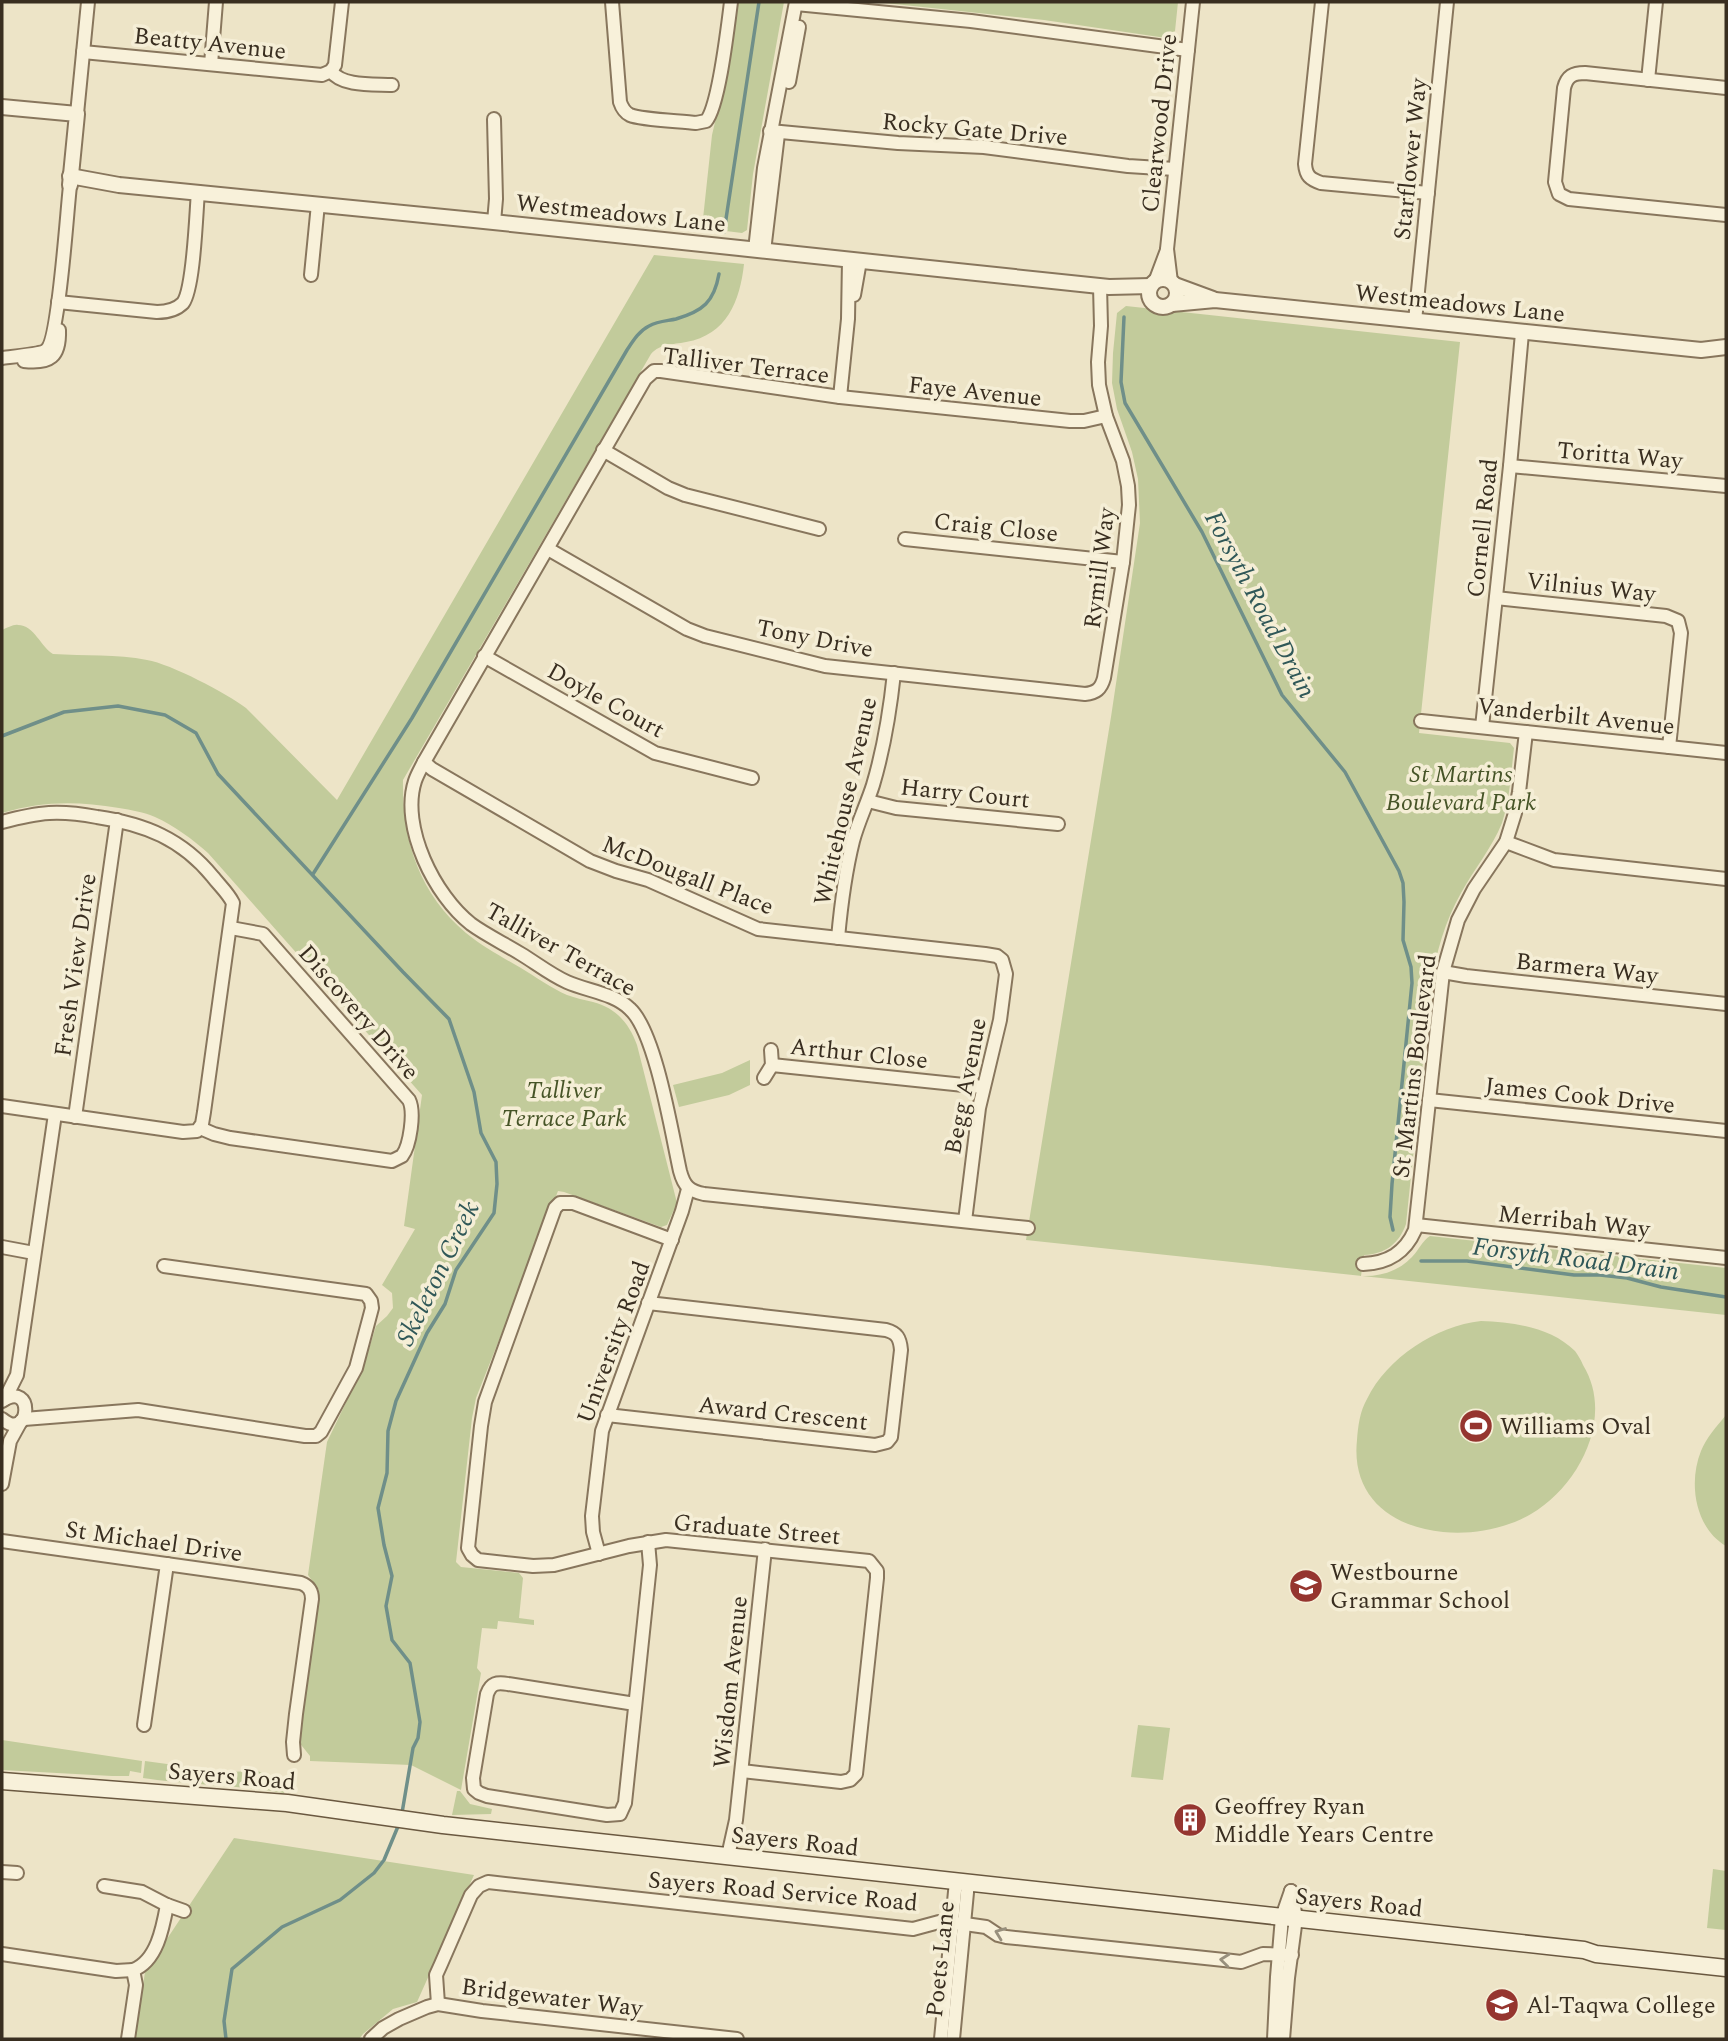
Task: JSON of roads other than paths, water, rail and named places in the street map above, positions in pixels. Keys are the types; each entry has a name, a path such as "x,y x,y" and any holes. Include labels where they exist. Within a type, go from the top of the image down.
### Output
{"main road":[{"name":"Sayers Road","path":"2,1781 287,1803 443,1825 1289,1917 1726,1968"},
{"name":"Sayers Road","path":"1584,1950 1596,1947 1726,1958"}],"street":[{"path":"6,358 50,352 57,316 88,2"},
{"path":"211,64 216,2"},
{"path":"331,71 337,59 342,2"},
{"path":"612,2 622,109 635,116 696,123 706,121 711,112 731,2"},
{"name":"Clearwood Drive","path":"1173,283 1167,249 1193,2"},
{"path":"1322,2 1305,164 1307,175 1321,183 1428,193"},
{"name":"Starflower Way","path":"1416,321 1447,2"},
{"path":"1648,80 1657,2"},
{"path":"760,250 774,131 796,3 958,20 1188,50"},
{"name":"Beatty Avenue","path":"83,52 317,75 331,71 345,81 392,85"},
{"path":"1726,88 1580,73 1569,77 1564,88 1555,182 1557,191 1562,197 1569,199 1726,215"},
{"path":"2,107 77,114"},
{"path":"494,119 494,222"},
{"name":"Rocky Gate Drive","path":"774,131 898,143 984,147 1128,166 1175,169"},
{"name":"Westmeadows Lane","path":"70,181 100,180 119,185 1109,287 1153,284"},
{"path":"58,302 157,313 169,311 181,304 189,288 198,192"},
{"path":"311,275 318,204"},
{"name":"Clearwood Drive","path":"1153,284 1167,249"},
{"path":"840,397 855,261"},
{"path":"1161,279 1173,283 1177,294 1165,305 1150,299 1153,284 1161,279"},
{"name":"Westmeadows Lane","path":"1173,283 1215,300"},
{"name":"Westmeadows Lane","path":"1109,287 1165,305 1215,300 1701,350 1726,347"},
{"name":"Rymill Way","path":"1097,691 1104,678 1129,519 1128,486 1123,461 1106,416 1098,374 1101,326 1109,287"},
{"name":"Cornell Road","path":"1482,727 1522,333"},
{"name":"Westmeadows Lane","path":"1701,350 1726,359"},
{"name":"Talliver Terrace","path":"688,1189 680,1171 648,1040 631,1009 616,999 566,982 470,923 445,897 426,865 414,830 414,781 645,379 654,371 661,371 840,397"},
{"name":"Faye Avenue","path":"840,397 1070,421 1106,416"},
{"path":"603,450 685,495 819,529"},
{"name":"Toritta Way","path":"1510,466 1726,486"},
{"name":"Craig Close","path":"905,539 1123,562"},
{"name":"Tony Drive","path":"548,549 687,629 705,636 825,666 1085,694 1097,691"},
{"name":"Vilnius Way","path":"1496,598 1666,616 1678,621 1681,633 1669,747"},
{"name":"Doyle Court","path":"484,656 655,753 752,778"},
{"name":"Whitehouse Avenue","path":"838,938 849,857 884,743 894,673"},
{"name":"Vanderbilt Avenue","path":"1421,721 1726,753"},
{"name":"St Martins Boulevard","path":"1363,1265 1393,1257 1405,1247 1416,1225 1443,972 1458,920 1474,889 1506,842 1519,792 1526,732"},
{"name":"McDougall Place","path":"424,762 590,861 616,872 648,880 758,929 985,954 997,956 1002,960"},
{"name":"Harry Court","path":"868,801 896,808 1058,824"},
{"path":"2,822 33,815 60,813 117,820 146,827 182,848 204,866 232,902 204,1112 200,1128 196,1132 2,1106"},
{"name":"Fresh View Drive","path":"75,1117 117,820"},
{"path":"1506,842 1554,860 1726,879"},
{"name":"Discovery Drive","path":"200,1128 230,1138 392,1161 404,1155 409,1135 412,1106 404,1095 264,936 230,928"},
{"name":"Begg Avenue","path":"965,1221 975,1129 1000,1020 1006,970 1002,960"},
{"name":"Barmera Way","path":"1443,972 1726,1004"},
{"name":"Arthur Close","path":"764,1078 772,1065 771,1050"},
{"name":"Arthur Close","path":"772,1065 983,1087"},
{"name":"James Cook Drive","path":"1429,1100 1726,1132"},
{"path":"3,1400 17,1375 55,1114"},
{"path":"688,1189 704,1194 1028,1228"},
{"name":"University Road","path":"599,1554 592,1516 600,1438 688,1189"},
{"name":"Graduate Street","path":"672,1240 573,1203 560,1203 555,1208 485,1402 468,1542 472,1556 484,1561 544,1566 648,1542 683,1541 861,1559 874,1565 877,1578 856,1774 850,1780 841,1782 742,1771"},
{"name":"Merribah Way","path":"1416,1225 1726,1258"},
{"path":"2,1247 34,1253"},
{"path":"2,1420 10,1424 50,1416 138,1410 316,1436 321,1432 356,1368 372,1308 368,1295 164,1266"},
{"name":"Award Crescent","path":"607,1415 875,1445 887,1442 891,1437 901,1350 898,1336 892,1332 648,1303"},
{"path":"7,1450 26,1412 17,1375"},
{"path":"3,1400 12,1396 37,1412 50,1416"},
{"path":"2,1420 7,1450 2,1484"},
{"name":"St Michael Drive","path":"2,1541 301,1583 309,1588 312,1599 296,1714 294,1755"},
{"path":"635,1704 495,1683 487,1694 473,1778 474,1789 487,1796 607,1815 620,1814 625,1803 650,1565 648,1542"},
{"name":"Wisdom Avenue","path":"728,1856 742,1771 765,1549"},
{"path":"144,1725 167,1564"},
{"name":"Wisdom Avenue","path":"736,1820 738,1844 754,1859"},
{"path":"2,1872 17,1873"},
{"name":"Sayers Road Service Road","path":"438,2004 436,1975 471,1895 479,1886 488,1882 913,1929 939,1922 958,1923 986,1927 1006,1937 1241,1962 1263,1954 1285,1955"},
{"name":"Poets Lane","path":"941,2039 962,1882"},
{"path":"104,1886 142,1892 184,1911"},
{"path":"1274,2039 1291,1891"},
{"path":"2,1954 116,1971 133,1970 152,1952 161,1933 167,1905"},
{"name":"Poets Lane","path":"953,2039 958,1923"},
{"path":"1283,2039 1288,1978 1285,1955"},
{"path":"128,2039 136,1985 133,1970"},
{"name":"Bridgewater Way","path":"371,2039 399,2019 438,2004 737,2039"}],"waterway":[{"path":"724,232 759,2"},
{"path":"313,874 412,718 632,343 639,333 649,326 700,309 714,292 719,274"},
{"name":"Forsyth Road Drain","path":"1124,317 1121,382 1125,403 1202,532 1282,695 1345,772 1403,883 1403,940 1411,967 1412,983 1392,1184 1390,1217 1393,1230"},
{"name":"Skeleton Creek","path":"2,736 64,712 118,706 165,715 196,733 218,774 449,1019 474,1092 481,1133 496,1162 497,1184 494,1213 456,1270 445,1304 427,1333 396,1401 388,1431 387,1473 378,1508 392,1576 386,1606 392,1640 410,1663 420,1722 402,1813"},
{"name":"Forsyth Road Drain","path":"1421,1261 1467,1261 1574,1275 1627,1278 1661,1287 1726,1297"},
{"name":"Skeleton Creek","path":"226,2039 224,2021 232,1969 282,1927 340,1900 374,1873 384,1860 399,1824"}],"place":[{"name":"Williams Oval","path":"1476,1426"},
{"name":"Westbourne Grammar School","path":"1306,1586"},
{"name":"Geoffrey Ryan Middle Years Centre","path":"1190,1820"},
{"name":"Al-Taqwa College","path":"1502,2005"}],"park label":[{"name":"St Martins Boulevard Park","path":"1461,788"},
{"name":"Talliver Terrace Park","path":"564,1104"}]}
